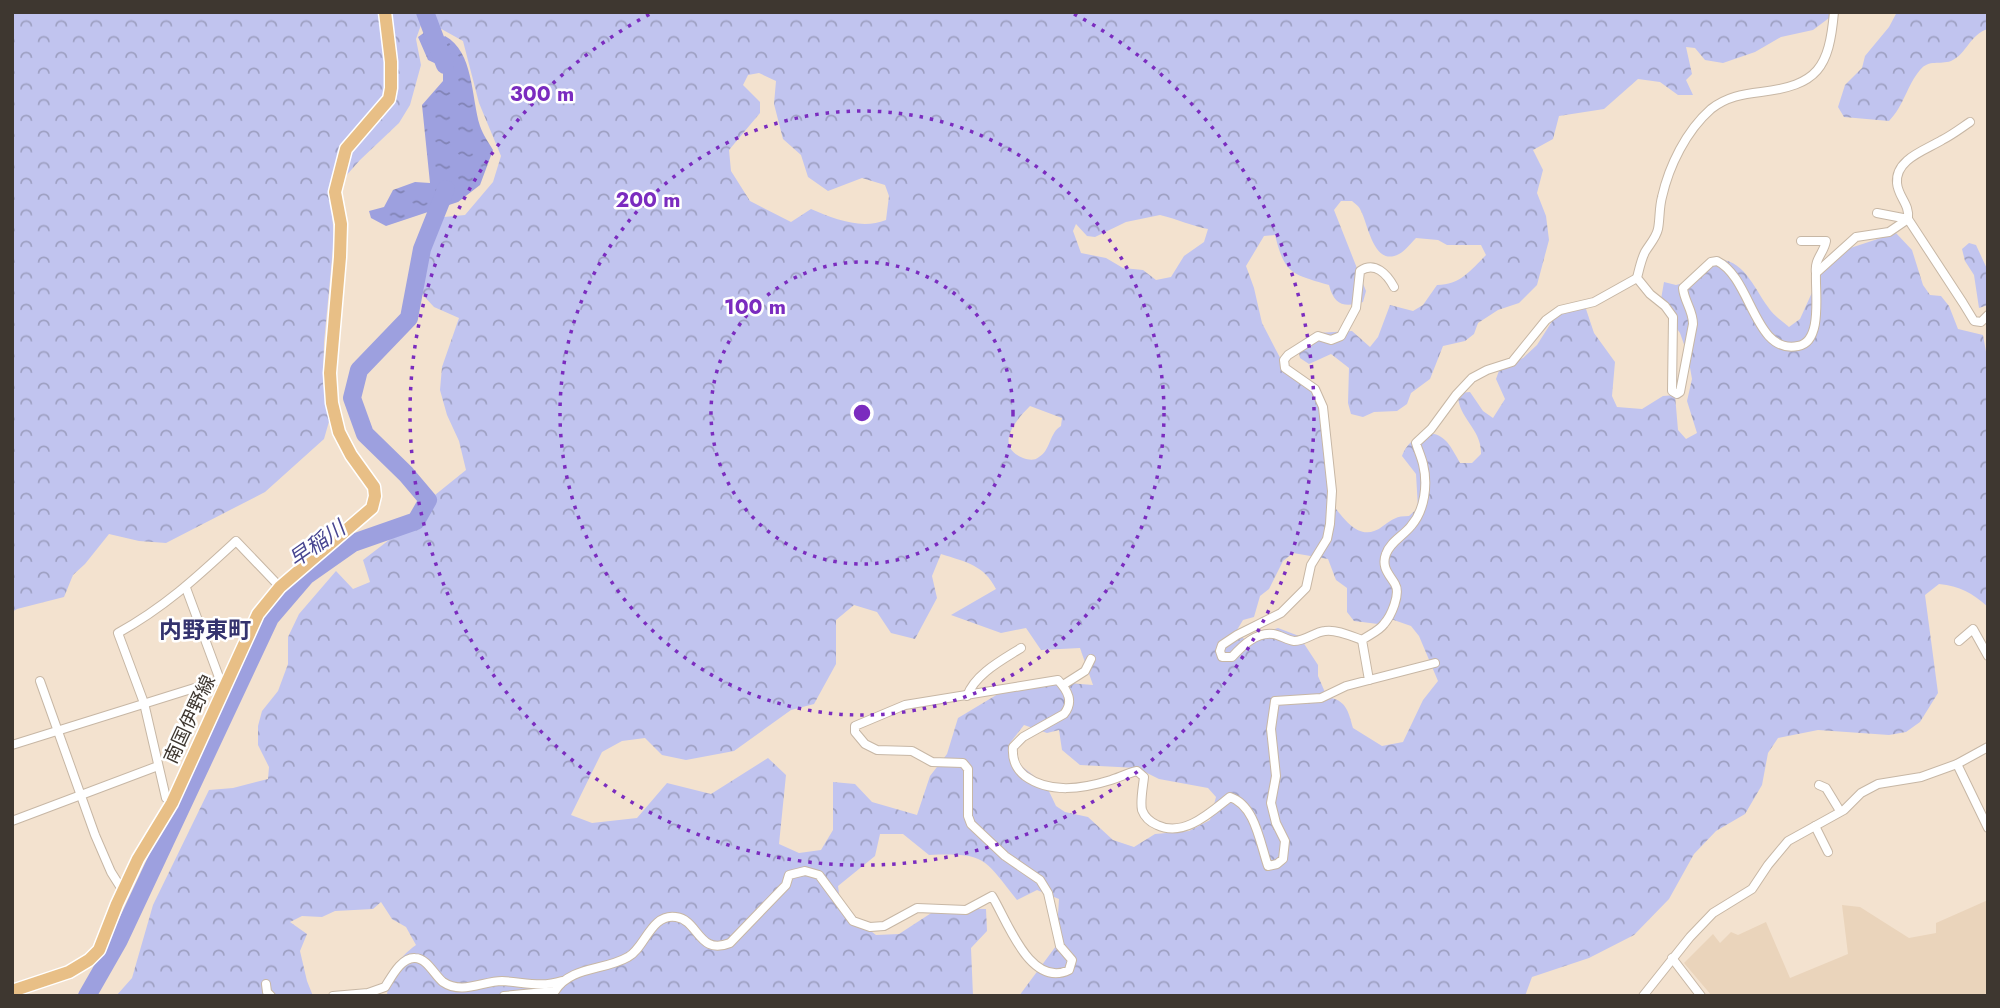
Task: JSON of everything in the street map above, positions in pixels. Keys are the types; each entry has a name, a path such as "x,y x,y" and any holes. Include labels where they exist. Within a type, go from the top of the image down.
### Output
{"main road":[{"name":"南国伊野線","path":"19,992 69,972 89,960 99,950 138,859 172,803 223,681 258,614 280,587 372,508 375,496 369,477 351,455 339,432 332,403 330,373 341,246 341,224 335,192 346,149 388,99 391,88 391,62 385,12"}],"street":[{"path":"1394,287 1387,275 1373,267 1364,268 1360,271 1356,308 1341,336 1331,340 1318,336 1287,355 1284,360 1285,368 1315,388 1323,407 1332,491 1327,539 1311,565 1306,587 1281,613 1222,645 1222,657 1232,657 1250,640 1262,635 1273,634 1293,641 1325,631 1362,640 1383,626 1390,615 1397,593 1395,584 1384,567 1385,555 1392,544 1413,525 1424,501 1423,464 1416,443 1431,429 1455,395 1472,378 1512,362 1546,320 1560,310 1594,302 1637,278 1644,253 1657,232 1661,199 1672,165 1701,119 1714,107 1733,97 1776,90 1803,82 1810,77 1825,60 1830,47 1834,12"},
{"path":"1970,122 1906,162 1897,175 1897,181 1909,210 1908,219 1970,317 1974,321 1982,322 1988,315"},
{"path":"1877,213 1908,219"},
{"path":"1816,273 1856,237 1889,232 1908,219"},
{"path":"1637,278 1673,317 1671,385 1672,391 1677,394 1680,392 1693,324 1693,314 1683,288 1711,262 1717,261 1725,265 1746,294 1771,340 1786,348 1808,343 1815,332 1816,260 1826,241 1801,241"},
{"path":"172,803 166,798 144,703 118,633 152,614 186,588 236,541 280,587"},
{"path":"12,745 223,681 186,588"},
{"path":"1959,641 1973,629 1988,656"},
{"path":"1362,640 1369,680"},
{"path":"967,696 971,687 991,668 1021,648"},
{"path":"1063,685 1085,671 1091,659"},
{"path":"333,996 368,993 385,987 406,960 415,957 444,983 452,986 477,987 499,981 544,985 562,981 631,956 653,926 664,918 675,916 682,919 705,941 720,947 730,943 786,885 789,875 805,870 819,875 853,921 870,927 884,926 917,908 966,910 992,896 1027,957 1041,969 1061,974 1069,970 1072,960 1060,946 1048,893 1040,880 1005,856 971,824 968,816 968,769 962,763 932,762 912,751 877,750 865,744 855,732 855,726 905,705 1058,680 1070,702 1064,715 1023,737 1013,747 1012,758 1019,771 1037,784 1052,788 1082,786 1138,771 1144,777 1142,809 1148,820 1161,827 1183,827 1199,821 1230,797 1240,800 1249,813 1268,866 1278,864 1283,859 1285,841 1276,823 1271,803 1276,776 1271,729 1275,701 1321,698 1346,686 1434,663"},
{"path":"40,681 95,835 111,872 123,891"},
{"path":"1643,996 1672,958 1713,913 1752,889 1788,841 1840,811 1861,793 1878,784 1921,777 1957,764 1988,747"},
{"path":"1957,764 1988,828"},
{"path":"12,821 158,766"},
{"path":"1819,785 1826,788 1840,811"},
{"path":"1815,825 1828,852"},
{"path":"1672,958 1701,996"},
{"path":"504,996 555,991 562,981"},
{"path":"267,984 267,992 271,996"}],"shaded area":[{"path":"1988,900 1988,996 1712,996 1684,963 1713,934 1720,943 1731,932 1738,935 1766,922 1790,978 1848,954 1842,905 1860,907 1909,938 1936,933 1936,923"}],"green space":[{"path":"12,12 1834,12 1813,30 1781,37 1755,52 1723,63 1705,60 1695,48 1686,47 1692,74 1686,80 1693,95 1678,95 1660,82 1638,79 1604,109 1559,116 1553,139 1533,150 1543,170 1537,193 1546,216 1549,240 1537,285 1519,303 1498,310 1478,323 1474,334 1465,341 1443,346 1430,379 1411,393 1407,404 1397,411 1374,412 1363,417 1351,414 1348,403 1349,368 1331,354 1309,364 1300,358 1298,347 1316,333 1352,331 1370,347 1378,337 1390,305 1413,311 1423,305 1437,285 1452,283 1470,272 1486,255 1481,245 1447,245 1438,240 1416,238 1399,254 1390,257 1383,255 1373,242 1359,207 1352,201 1341,201 1334,210 1366,291 1363,302 1345,305 1337,301 1329,285 1292,271 1282,258 1275,235 1264,236 1246,266 1262,323 1289,375 1310,385 1316,395 1331,441 1329,500 1346,521 1359,531 1374,531 1395,518 1409,516 1418,508 1416,474 1402,456 1405,449 1415,438 1434,434 1447,442 1460,463 1472,463 1481,454 1480,445 1461,409 1458,393 1470,392 1483,411 1493,418 1505,399 1496,379 1500,368 1523,358 1537,345 1556,315 1576,302 1586,309 1594,333 1615,362 1612,396 1617,407 1642,409 1663,396 1675,395 1678,430 1686,439 1697,433 1687,401 1692,379 1688,356 1680,333 1660,305 1664,282 1676,285 1698,279 1710,259 1721,259 1739,267 1770,310 1789,327 1800,319 1829,255 1896,233 1912,250 1923,285 1930,295 1941,296 1949,306 1958,329 1983,335 1988,363 1988,607 1953,586 1939,584 1925,595 1938,693 1920,722 1906,732 1889,735 1818,730 1778,738 1768,753 1762,785 1745,814 1716,831 1694,854 1669,899 1634,935 1589,958 1532,977 1525,996 1019,996 1056,946 1059,899 1037,890 1017,900 989,866 981,861 962,855 929,855 903,834 880,834 875,856 838,886 841,908 876,935 899,934 939,908 986,909 987,931 971,948 973,996 387,996 395,967 416,945 406,927 392,919 381,902 373,909 335,911 322,917 302,916 290,922 307,934 300,951 313,996 116,996 132,978 153,905 209,790 233,788 268,779 269,767 258,745 258,726 262,711 278,691 288,664 288,637 299,614 336,571 353,589 370,582 363,560 389,540 404,520 466,470 459,441 447,415 440,390 442,367 459,318 434,307 421,293 425,272 420,243 444,217 465,215 493,182 501,156 479,103 463,41 436,26 421,25 416,39 421,65 410,105 399,123 345,177 332,213 334,238 323,383 330,418 324,439 265,492 166,543 139,541 109,534 73,575 64,597 12,612","holes":["759,73 776,81 774,104 783,139 801,155 808,177 828,191 862,178 885,185 889,196 886,220 858,224 811,209 791,222 750,201 731,171 729,150 760,113 760,102 743,85 748,75","1160,215 1208,229 1204,242 1184,256 1171,277 1156,280 1143,270 1123,268 1106,258 1081,253 1073,231 1076,224 1087,236 1095,237 1126,222","1030,406 1062,418 1061,426 1054,433 1043,454 1029,460 1014,453 1010,447 1010,433","1293,553 1328,559 1336,580 1347,588 1347,612 1354,621 1378,624 1388,618 1411,626 1419,636 1438,681 1423,700 1403,742 1382,746 1353,728 1342,703 1327,697 1318,676 1318,665 1299,636 1278,628 1244,639 1237,630 1243,620 1254,617 1260,596 1269,589 1283,561","941,554 980,569 996,589 951,615 1001,633 1026,628 1041,650 1080,648 1093,685 1044,681 1013,685 958,718 947,754 930,776 917,815 872,802 855,784 833,782 833,830 821,850 799,853 779,844 786,775 768,758 711,794 667,783 637,818 592,823 571,815 602,752 622,741 645,738 662,755 686,760 734,751 791,710 814,704 836,664 836,620 854,605 877,612 891,633 915,639 937,598 932,576","1024,725 1047,733 1059,730 1062,750 1080,765 1137,768 1159,779 1208,788 1216,797 1210,820 1189,831 1155,834 1134,847 1113,840 1088,817 1065,812 1056,806 1046,785 1020,765 1012,754 1010,743"]},
{"path":"1897,12 1988,12 1988,29 1977,35 1961,54 1951,61 1931,63 1923,67 1889,121 1844,117 1838,107 1845,85 1862,68 1865,56 1889,27"},
{"path":"1969,243 1976,245 1988,271 1988,305 1979,308 1974,275 1965,261 1962,249"}],"water":[{"path":"428,30 437,42 445,36 461,53 470,76 480,126 493,150 480,185 458,202 386,226 371,218 369,211 384,207 393,190 415,182 430,183 422,105 443,81 443,67 428,60 418,37"}],"waterway":[{"name":"早稲川","path":"425,12 445,65"},
{"name":"早稲川","path":"87,996 119,940 270,618 306,576 353,543 416,521 428,500 365,434 352,398 359,370 409,318 422,249 446,189"}],"district":[{"name":"内野東町","path":"205,630"}]}
